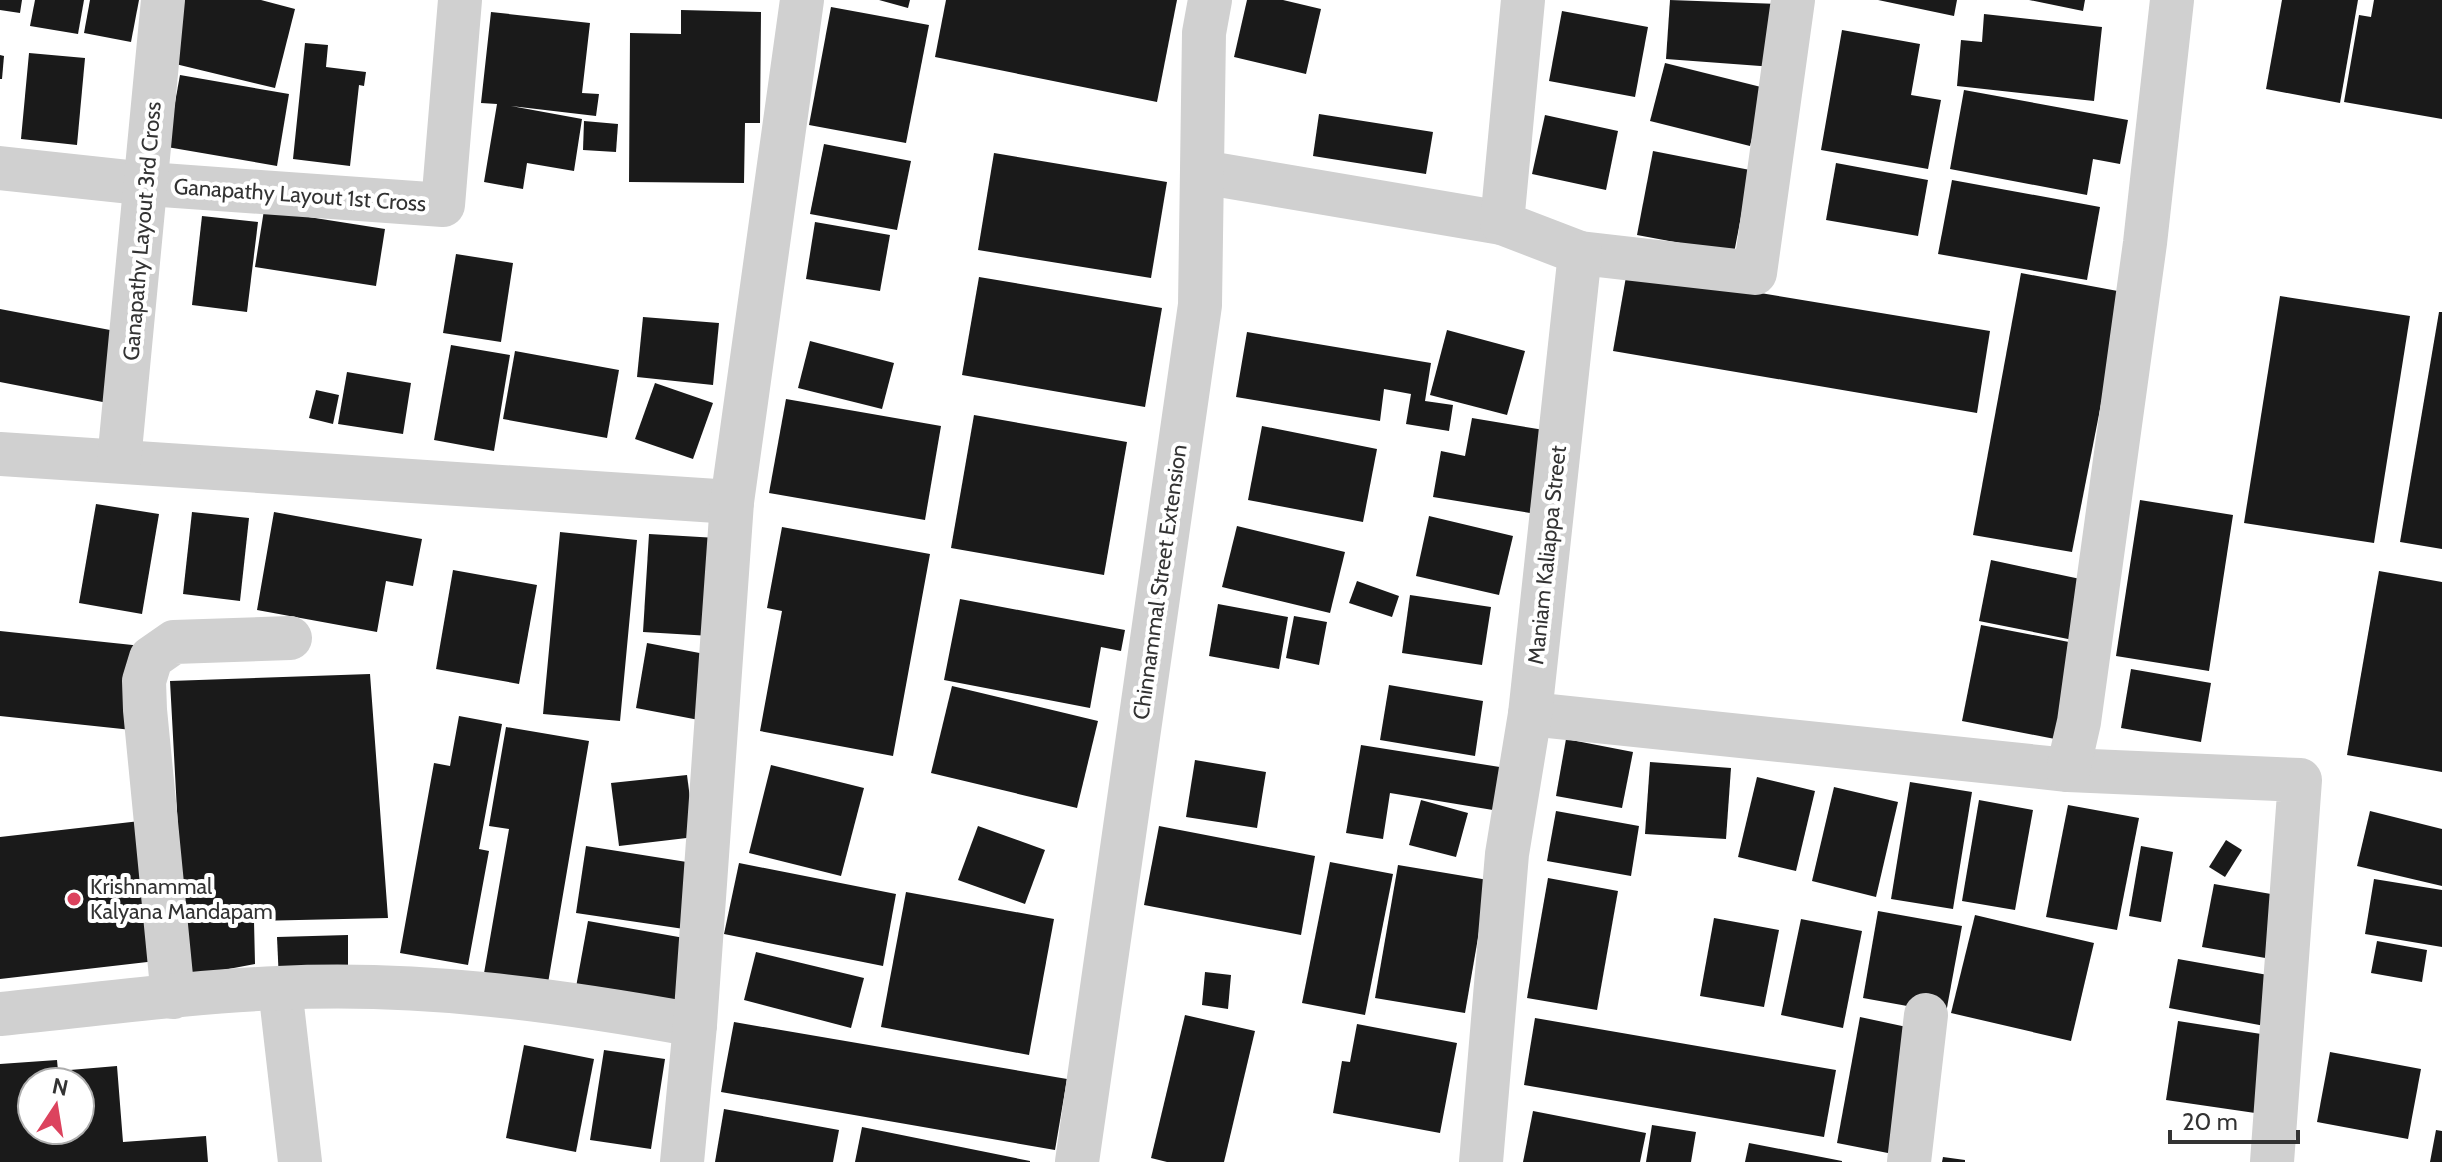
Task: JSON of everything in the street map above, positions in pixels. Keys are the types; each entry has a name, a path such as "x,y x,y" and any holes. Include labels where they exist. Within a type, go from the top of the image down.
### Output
{"street":[{"name":"Ganapathy Layout 3rd Cross","path":"119,461 148,184 163,0"},
{"name":"Ganapathy Layout 1st Cross","path":"0,168 148,184 443,205 460,0"},
{"path":"682,1162 695,1025 732,502 802,0"},
{"name":"Chinnammal Street Extension","path":"1077,1162 1200,305 1204,33 1210,0"},
{"path":"1502,223 1523,0"},
{"path":"1202,172 1502,223 1580,253 1755,273 1793,0"},
{"path":"2068,770 2079,722 2145,243 2172,0"},
{"name":"Maniam Kaliappa Street","path":"1481,1162 1507,854 1530,714 1580,253"},
{"path":"0,454 732,502"},
{"path":"173,997 144,696 144,681 151,658 174,642 290,638"},
{"path":"1530,714 2068,770 2300,780 2272,1162"},
{"path":"0,1014 280,988 487,994 561,1001 695,1025"},
{"path":"280,988 300,1162"},
{"path":"1909,1162 1926,1015"}],"building":[{"path":"0,0 22,0 20,13 0,10"},
{"path":"35,0 84,0 78,34 30,26"},
{"path":"90,0 139,0 131,42 84,33"},
{"path":"173,0 261,0 295,9 275,88 159,60"},
{"path":"879,0 910,0 908,8"},
{"path":"946,0 1177,0 1157,102 935,57"},
{"path":"1247,0 1283,0 1321,9 1306,74 1234,57"},
{"path":"1670,0 1779,4 1774,67 1666,59"},
{"path":"1878,0 1957,0 1954,16"},
{"path":"2029,0 2085,0 2083,11"},
{"path":"2282,0 2358,0 2340,103 2266,89"},
{"path":"2374,0 2442,0 2442,119 2344,102 2359,15 2371,17"},
{"path":"831,7 929,25 906,143 809,125"},
{"path":"681,10 761,12 760,123 745,123 744,183 629,182 630,33 681,34"},
{"path":"1562,11 1648,27 1635,97 1549,81"},
{"path":"491,12 590,23 582,93 599,94 596,116 511,106 582,119 574,171 527,163 523,189 484,182 497,104 481,103"},
{"path":"1984,14 2102,27 2094,101 1957,86 1961,40 1982,42"},
{"path":"1842,30 1920,44 1911,95 1941,100 1928,169 1821,150"},
{"path":"305,43 328,45 326,67 366,72 364,86 359,85 350,166 293,159"},
{"path":"29,53 85,58 77,145 21,139"},
{"path":"0,55 4,56 2,79 0,79"},
{"path":"1665,63 1765,88 1750,146 1650,121"},
{"path":"180,75 289,94 277,166 167,147"},
{"path":"1964,90 2128,120 2120,164 2093,159 2087,195 1950,169"},
{"path":"1319,114 1433,132 1426,174 1313,156"},
{"path":"1545,115 1618,131 1606,190 1532,174"},
{"path":"584,121 618,124 616,152 583,150"},
{"path":"824,144 911,161 897,230 810,214"},
{"path":"1653,151 1750,170 1734,253 1637,235"},
{"path":"994,153 1167,182 1151,278 978,250"},
{"path":"1836,163 1928,180 1918,236 1826,220"},
{"path":"1952,180 2100,207 2087,280 1938,254"},
{"path":"264,210 385,229 376,286 255,267"},
{"path":"202,216 258,222 247,312 192,305"},
{"path":"815,222 890,235 880,291 806,279"},
{"path":"456,254 513,263 501,342 443,333"},
{"path":"1627,271 1990,331 1977,413 1613,351"},
{"path":"2021,273 2123,292 2072,552 1973,535"},
{"path":"979,277 1162,308 1145,407 962,375"},
{"path":"2280,296 2410,316 2374,543 2244,523"},
{"path":"0,309 131,334 118,405 0,382"},
{"path":"2439,312 2442,312 2442,549 2400,542"},
{"path":"643,317 719,323 713,385 637,377"},
{"path":"1447,330 1525,351 1507,415 1430,395"},
{"path":"1247,332 1431,363 1425,401 1453,405 1449,431 1406,424 1411,394 1384,389 1380,421 1236,397"},
{"path":"810,341 894,363 882,409 798,388"},
{"path":"451,345 510,355 494,451 434,440"},
{"path":"515,351 619,370 607,438 503,419"},
{"path":"347,372 411,383 403,434 338,424"},
{"path":"655,383 713,403 693,459 635,439"},
{"path":"316,390 339,395 333,424 309,418"},
{"path":"786,399 941,426 925,520 769,493"},
{"path":"974,415 1127,442 1104,575 951,548"},
{"path":"1472,418 1544,430 1530,513 1433,497 1441,451 1465,456"},
{"path":"1262,426 1377,449 1363,522 1248,500"},
{"path":"2140,500 2233,515 2209,671 2116,656"},
{"path":"96,504 159,514 142,614 79,603"},
{"path":"192,512 249,518 240,601 183,594"},
{"path":"274,512 422,539 413,586 386,581 377,632 257,610"},
{"path":"1429,516 1513,536 1499,595 1416,576"},
{"path":"1237,526 1345,552 1330,613 1222,587"},
{"path":"782,527 930,554 893,756 760,731 782,611 767,608"},
{"path":"560,532 637,540 620,721 543,714"},
{"path":"649,534 717,538 711,636 643,632"},
{"path":"1991,560 2085,580 2073,640 1979,621"},
{"path":"453,570 537,585 519,684 436,669"},
{"path":"2379,571 2442,582 2442,772 2347,755"},
{"path":"1357,581 1399,596 1392,617 1349,603"},
{"path":"1410,595 1491,607 1482,665 1402,653"},
{"path":"960,599 1125,630 1121,651 1101,647 1090,708 944,680"},
{"path":"1218,604 1288,617 1279,669 1209,656"},
{"path":"1294,616 1327,622 1319,665 1286,658"},
{"path":"1981,625 2074,643 2055,739 1962,721"},
{"path":"0,631 142,646 132,730 0,716"},
{"path":"647,643 710,655 699,720 636,708"},
{"path":"2131,669 2211,683 2201,742 2121,728"},
{"path":"370,674 388,918 254,921 255,964 186,977 170,681"},
{"path":"1389,685 1483,701 1475,756 1380,740"},
{"path":"952,686 1098,721 1077,808 931,773"},
{"path":"459,716 502,724 479,849 489,851 468,965 400,953 434,763 450,766"},
{"path":"506,727 589,741 547,989 483,979 509,829 489,826"},
{"path":"1566,739 1633,752 1622,808 1556,796"},
{"path":"1361,745 1506,768 1499,811 1390,793 1383,839 1346,833"},
{"path":"1195,760 1266,772 1257,828 1186,817"},
{"path":"1650,762 1731,768 1726,839 1645,834"},
{"path":"771,765 864,788 841,876 749,853"},
{"path":"687,775 695,837 619,846 611,783"},
{"path":"1757,777 1815,791 1796,871 1738,857"},
{"path":"1910,782 1972,792 1953,909 1891,899"},
{"path":"1834,787 1898,802 1876,897 1812,881"},
{"path":"1421,800 1468,813 1456,857 1409,845"},
{"path":"1979,800 2033,810 2015,910 1962,901"},
{"path":"2068,805 2139,818 2117,930 2046,917"},
{"path":"1556,811 1639,826 1631,876 1547,861"},
{"path":"2370,811 2442,829 2442,886 2357,866"},
{"name":"Krishnammal Kalyana Mandapam","path":"140,821 156,961 0,979 0,837"},
{"path":"978,826 1045,850 1025,904 958,880"},
{"path":"1159,826 1315,856 1301,935 1144,905"},
{"path":"2226,840 2242,850 2225,877 2209,867"},
{"path":"586,846 693,863 684,929 576,913"},
{"path":"2141,846 2173,852 2161,922 2129,916"},
{"path":"1330,862 1393,874 1365,1015 1302,1003"},
{"path":"739,863 896,894 883,966 724,934"},
{"path":"1398,865 1488,880 1465,1013 1375,998"},
{"path":"1548,878 1618,891 1597,1010 1527,998"},
{"path":"2374,879 2442,890 2442,947 2365,934"},
{"path":"2214,884 2288,897 2277,960 2202,947"},
{"path":"906,892 1054,919 1029,1055 881,1027"},
{"path":"1878,911 1962,926 1946,1013 1863,998"},
{"path":"1975,915 2094,943 2071,1041 1951,1013"},
{"path":"1714,918 1779,930 1764,1007 1700,996"},
{"path":"1801,919 1862,931 1843,1028 1781,1015"},
{"path":"588,921 690,939 678,1005 576,987"},
{"path":"348,935 348,979 279,981 277,937"},
{"path":"2377,941 2427,950 2422,982 2371,973"},
{"path":"756,952 864,978 851,1028 744,1000"},
{"path":"2178,959 2279,977 2270,1027 2169,1008"},
{"path":"1205,972 1231,975 1228,1009 1202,1005"},
{"path":"1185,1015 1255,1031 1224,1162 1167,1162 1151,1158"},
{"path":"1860,1017 1916,1029 1893,1154 1837,1143"},
{"path":"1535,1018 1836,1070 1824,1137 1524,1085"},
{"path":"2178,1021 2274,1036 2262,1114 2166,1100"},
{"path":"734,1022 1067,1079 1055,1150 721,1092"},
{"path":"1357,1024 1457,1043 1440,1133 1333,1113 1342,1061 1350,1062"},
{"path":"524,1045 594,1059 576,1152 506,1138"},
{"path":"604,1050 665,1059 651,1149 590,1140"},
{"path":"2330,1052 2421,1069 2408,1139 2317,1122"},
{"path":"57,1060 58,1066 16,1066 16,1146 96,1146 96,1068 117,1066 123,1142 206,1136 208,1162 0,1162 0,1064"},
{"path":"724,1109 839,1130 833,1162 715,1162"},
{"path":"1533,1111 1646,1133 1640,1162 1523,1162"},
{"path":"1652,1125 1696,1132 1691,1162 1646,1162"},
{"path":"862,1127 1030,1161 1030,1162 855,1162"},
{"path":"2436,1130 2442,1131 2442,1162 2430,1162"},
{"path":"1749,1143 1842,1161 1842,1162 1745,1162"},
{"path":"1943,1157 1965,1160 1965,1162 1942,1162"}],"place":[{"name":"Krishnammal Kalyana Mandapam","path":"74,899"}]}
